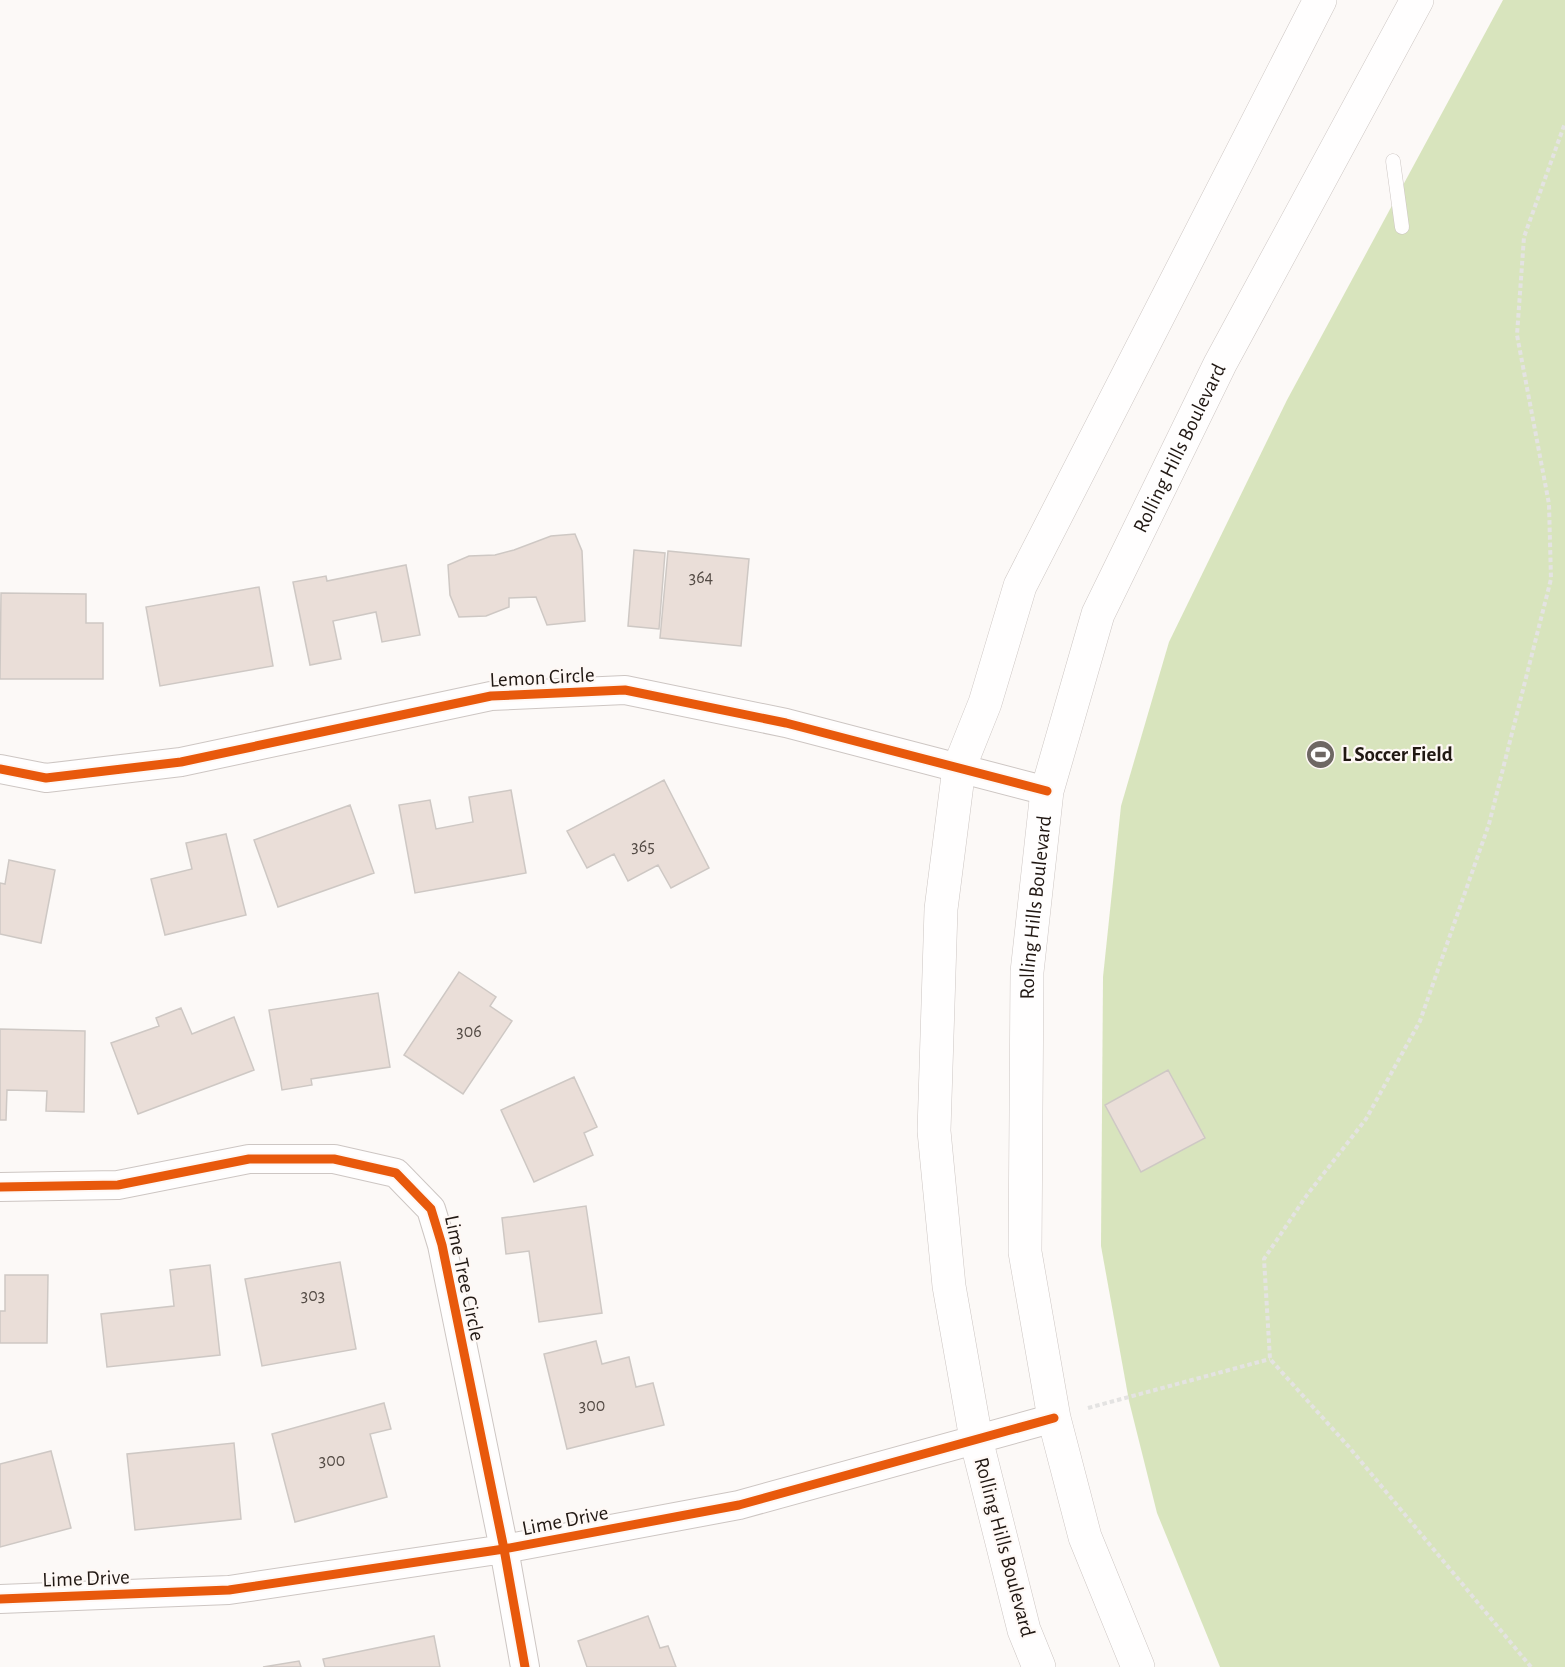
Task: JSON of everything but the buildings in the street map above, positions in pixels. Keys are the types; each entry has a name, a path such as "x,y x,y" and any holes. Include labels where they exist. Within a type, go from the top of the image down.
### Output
{"main road":[{"name":"Rolling Hills Boulevard","path":"1040,1667 1024,1630 976,1439 949,1286 934,1131 941,909 959,768 985,703 1020,586 1320,0"},
{"name":"Rolling Hills Boulevard","path":"1138,1667 1085,1536 1054,1418 1025,1252 1027,972 1047,790 1098,614 1220,364 1417,0"}],"street":[{"name":"Lemon Circle","path":"0,769 46,778 181,762 491,696 625,690 786,723 1047,790"},
{"name":"Lime Tree Circle","path":"0,1188 118,1185 249,1160 334,1159 396,1173 432,1209 504,1549 525,1667"},
{"name":"Lime Drive","path":"0,1599 229,1590 504,1549 739,1505 1054,1418"}],"lane":[{"path":"1393,161 1402,227"}],"path":[{"path":"1532,1667 1348,1447 1270,1359 1264,1259 1307,1196 1366,1119 1420,1021 1489,824 1551,579 1550,504 1517,335 1524,237 1565,123"},
{"path":"1054,1418 1270,1359"}],"green space":[{"path":"1503,0 1565,0 1565,1667 1220,1667 1157,1513 1129,1401 1101,1246 1103,977 1121,806 1169,642 1287,400"}],"cycle path":[{"path":"0,769 46,778 181,762 491,696 625,690 786,723 1047,791"},
{"path":"0,1187 118,1185 249,1159 334,1159 396,1173 431,1209 442,1245 504,1549 525,1667"},
{"path":"0,1599 229,1590 504,1549 739,1505 1054,1418"}],"place":[{"name":"L Soccer Field","path":"1321,754"}]}
